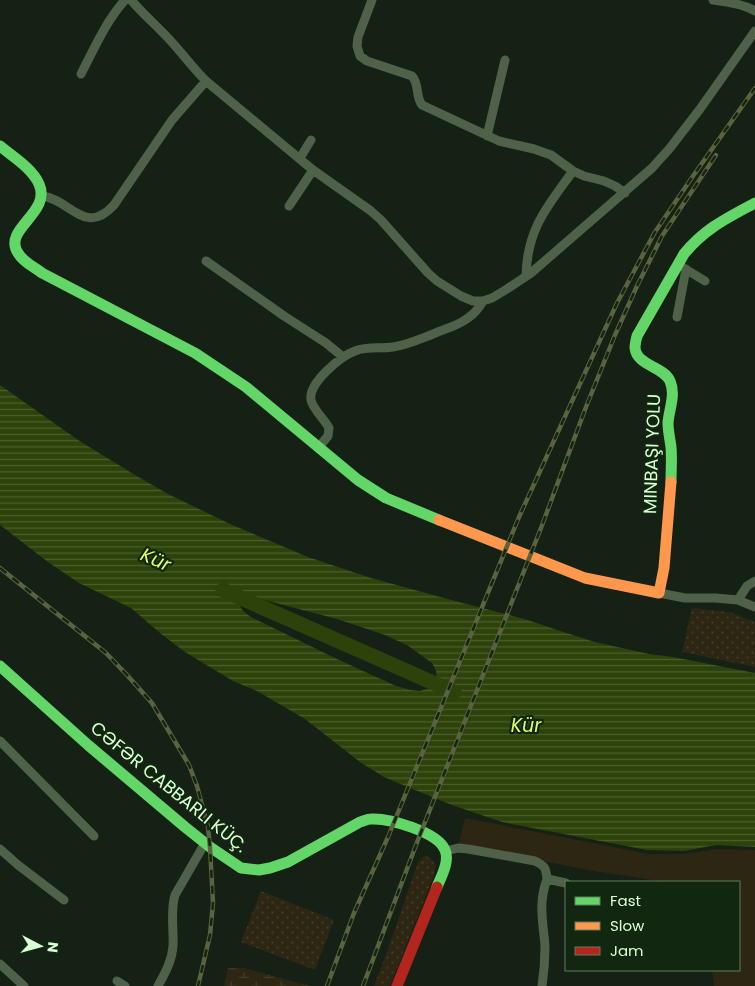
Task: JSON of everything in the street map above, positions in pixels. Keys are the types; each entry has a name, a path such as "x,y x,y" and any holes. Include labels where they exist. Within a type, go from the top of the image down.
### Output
{"street":[{"path":"81,74 109,20 125,0"},
{"path":"131,0 206,81 313,170 371,211 437,281 473,301 483,301 492,298 526,276 652,168 700,109 755,31"},
{"path":"372,0 358,37 357,46 360,56 367,61 412,76 416,80 418,100 422,105 499,141 551,155 573,171 604,181 625,193"},
{"path":"713,0 737,4 755,11"},
{"path":"487,136 505,60"},
{"path":"42,196 55,200 79,215 89,218 106,213 114,205 172,120 206,81"},
{"path":"300,158 311,140"},
{"path":"0,146 35,178 40,186 42,196 39,206 16,235 14,244 17,253 42,273 196,353 222,370 246,387 365,485 386,498 585,578 685,598 738,600 755,607"},
{"path":"289,206 313,170"},
{"path":"526,276 527,259 533,234 542,213 573,171"},
{"path":"678,317 684,254 709,229 755,203"},
{"path":"206,262 326,343 343,357"},
{"path":"659,593 664,567 671,471 671,444 668,422 672,395 670,381 666,374 638,358 635,344 638,336 682,267"},
{"path":"682,267 705,281"},
{"path":"318,448 328,436 329,428 310,399 313,387 343,357 362,349 393,348 404,345 453,326 467,319 483,301"},
{"path":"738,600 747,586 755,581"},
{"path":"0,666 88,745 205,843 241,868 258,870 288,862 370,818 389,820 437,839 446,851 444,869 397,986"},
{"path":"0,741 94,836"},
{"path":"158,986 171,958 173,946 172,903 205,843"},
{"path":"446,851 458,848 468,849 535,861 543,865 546,870 546,879 542,898 545,946 545,970 542,986"},
{"path":"0,849 64,900"},
{"path":"546,879 565,883"},
{"path":"0,964 24,986"}],"green space":[{"path":"692,608 730,612 755,622 755,667 682,652"},
{"path":"465,818 649,854 684,854 717,849 755,850 755,986 714,986 712,971 740,971 740,881 659,881 588,870 459,844"},
{"path":"425,855 436,865 433,878 390,986 374,986 418,862"},
{"path":"261,891 334,920 315,970 241,942"},
{"path":"228,968 244,968 310,986 224,986"}],"water":[{"name":"Kür","path":"0,385 78,440 168,494 230,524 308,557 371,578 528,620 595,642 649,654 755,673 755,847 716,845 684,851 647,850 502,822 452,805 384,777 360,762 305,719 257,691 233,681 185,652 131,608 79,583 0,525","holes":["249,596 337,619 385,635 407,645 432,663 436,671 437,680 433,687 420,691 396,686 251,617 241,608 240,600 243,597"]}],"waterway":[{"name":"Kür","path":"223,590 454,692"}],"railway":[{"path":"327,986 354,913 388,837 519,517 617,303 655,232 755,88"},
{"path":"363,986 615,335 662,236 716,155"},
{"path":"0,568 106,653 152,703 189,765 208,827 213,903 210,935 198,986"}],"traffic: fast":[{"path":"0,146 27,168 39,184 41,194 39,204 16,236 15,244 18,253 26,262 42,273 195,353 246,387 358,480 386,498 439,520"},
{"path":"671,482 671,451 668,423 672,386 667,376 640,359 635,348 637,336 684,254 716,225 755,203"},
{"path":"0,666 88,745 185,827 241,868 259,870 288,862 360,822 379,819 412,827 441,843 445,850 446,859 437,887"}],"traffic: slow":[{"path":"439,520 585,578 659,593 664,568 671,482"}],"traffic: jam":[{"path":"397,986 437,887"}]}
